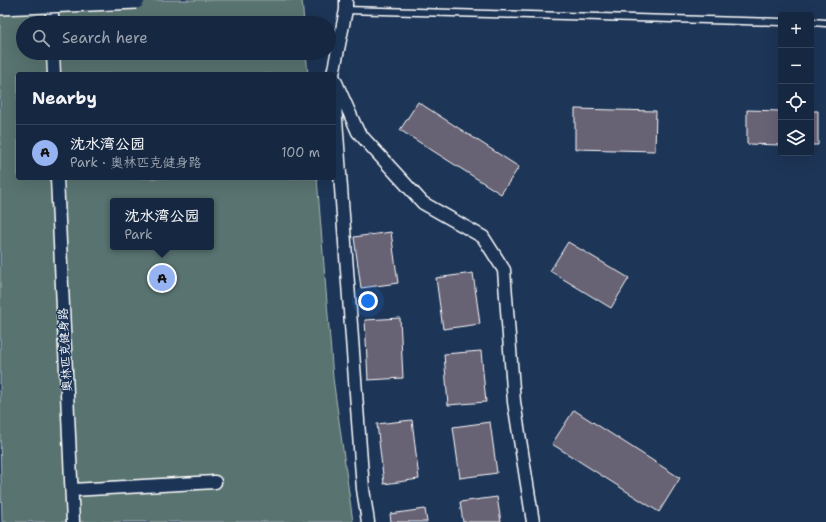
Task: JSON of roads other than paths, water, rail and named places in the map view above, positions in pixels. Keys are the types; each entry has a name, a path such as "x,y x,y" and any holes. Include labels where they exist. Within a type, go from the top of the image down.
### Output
{"main road":[{"path":"0,6 136,0"}],"street":[{"path":"52,0 52,16"},
{"path":"336,58 346,5"},
{"path":"54,60 54,72"},
{"path":"333,72 336,60"},
{"path":"336,82 358,132 422,203 483,238 504,270 514,402 533,522"},
{"path":"336,119 363,489 368,522"},
{"name":"奥林匹克健身路","path":"57,180 73,522"},
{"path":"72,490 215,482"}],"lane":[{"path":"346,5 778,22"},
{"path":"814,22 826,23"}],"place":[{"name":"沈水湾公园","path":"162,278"}]}
